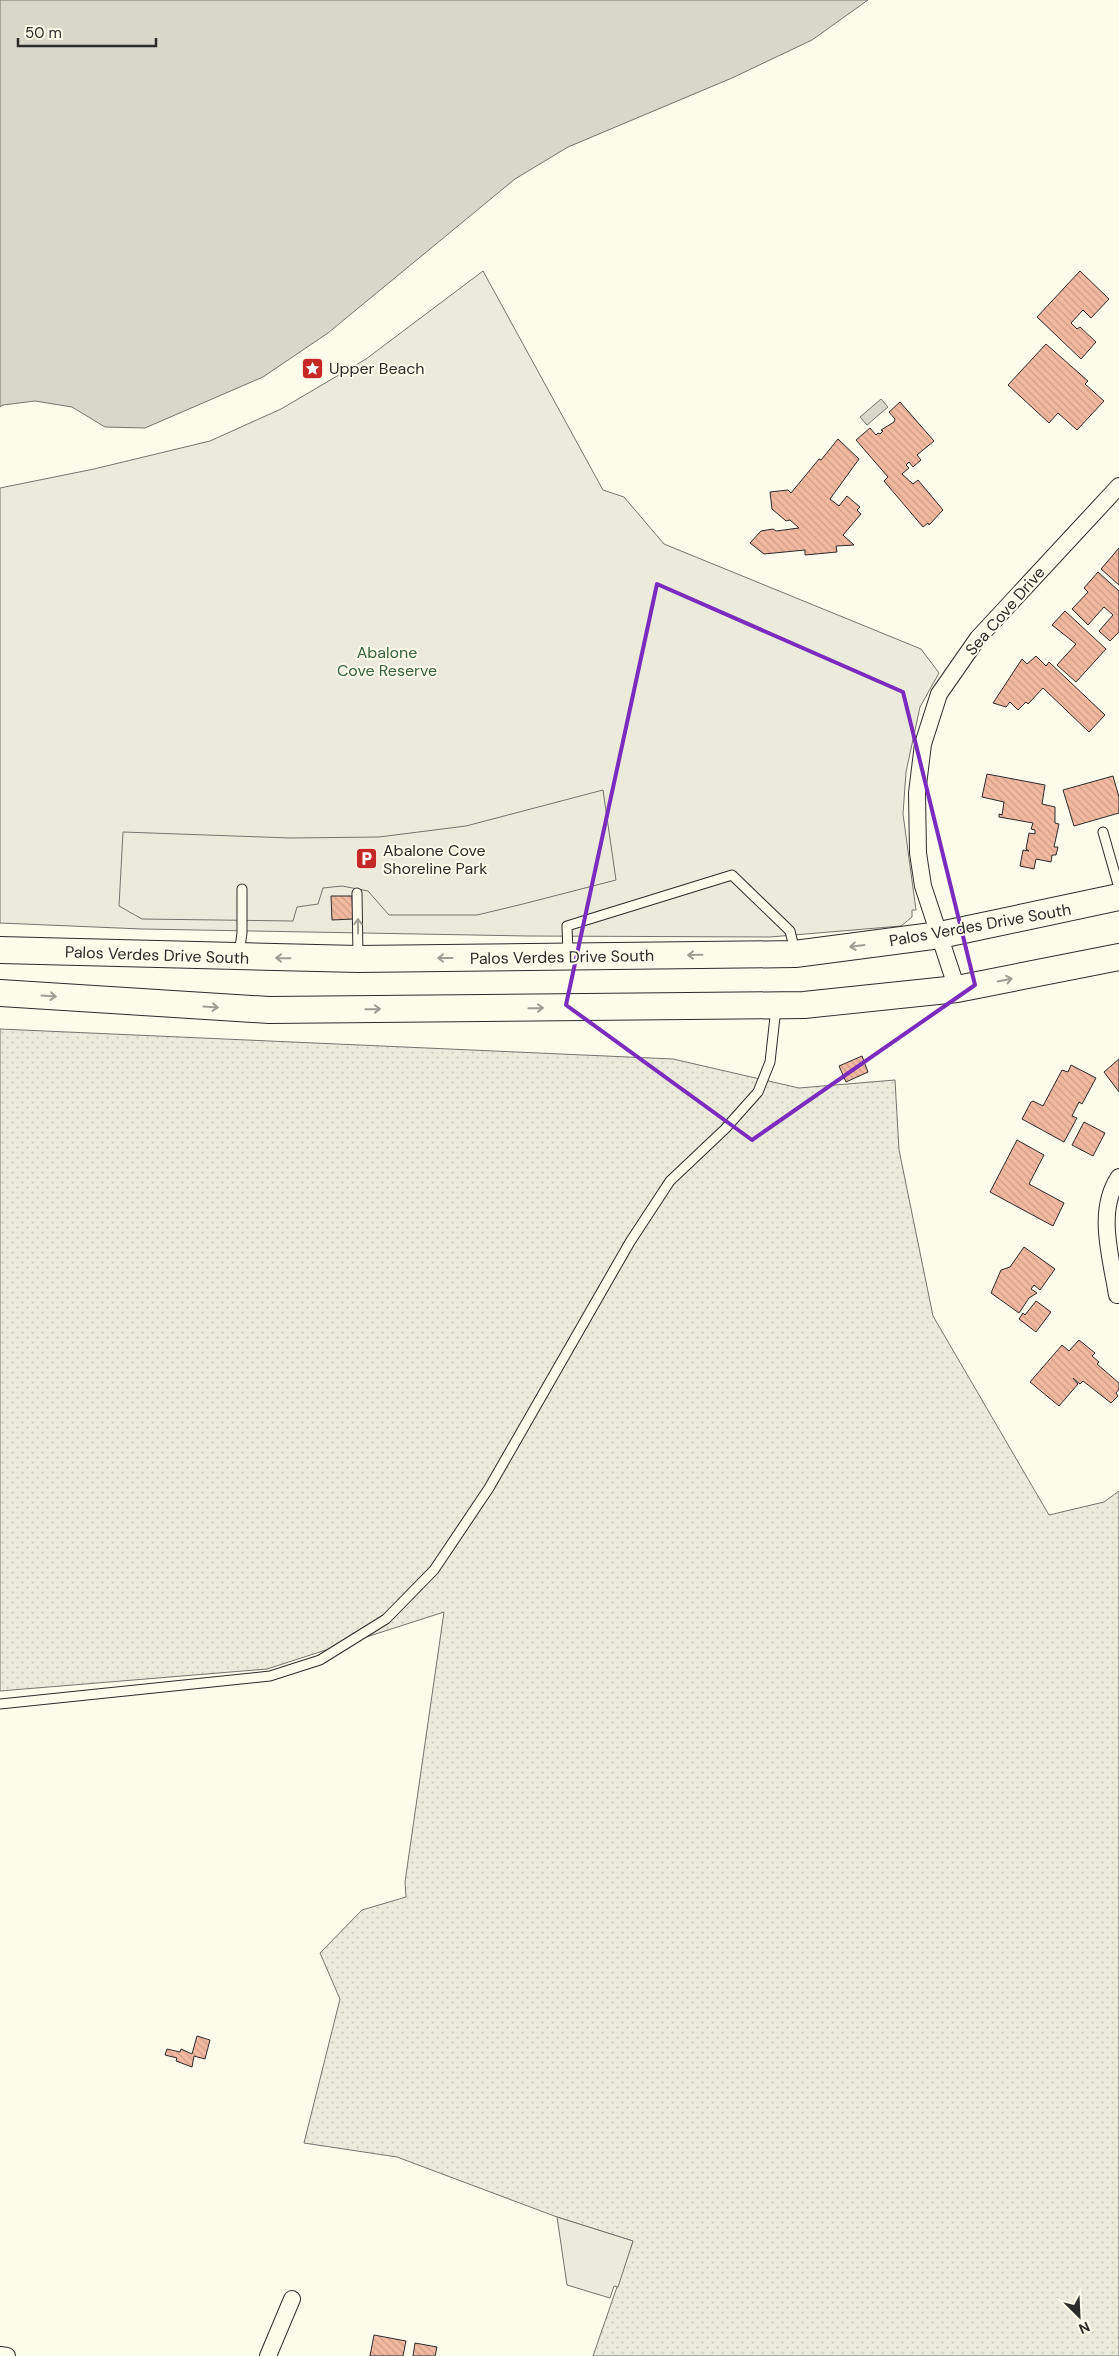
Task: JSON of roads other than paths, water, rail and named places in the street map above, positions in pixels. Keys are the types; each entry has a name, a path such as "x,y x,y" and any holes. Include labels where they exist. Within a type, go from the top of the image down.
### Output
{"main road":[{"name":"Palos Verdes Drive South","path":"0,950 358,959 796,954 940,935 1119,897"},
{"path":"0,993 269,1010 804,1005 957,989 1119,957"}],"street":[{"name":"Sea Cove Drive","path":"957,989 923,886 918,853 916,793 923,744 939,694 978,638 1119,486"},
{"path":"1116,1295 1105,1223 1114,1185 1119,1177"},
{"path":"268,2356 292,2299"},
{"path":"0,2355 7,2356"}],"lane":[{"path":"1103,832 1119,888"},
{"path":"568,958 566,926 732,875 790,931 796,954"},
{"path":"239,957 242,933 242,890"},
{"path":"358,893 358,959"},
{"path":"0,1704 270,1676 320,1660 386,1619 434,1570 489,1488 630,1242 670,1181 725,1129 758,1092 770,1062 776,1005"}],"place":[{"name":"Upper Beach","path":"313,368"},
{"name":"Abalone Cove Shoreline Park","path":"367,859"}],"park label":[{"name":"Abalone Cove Reserve","path":"387,661"}]}
